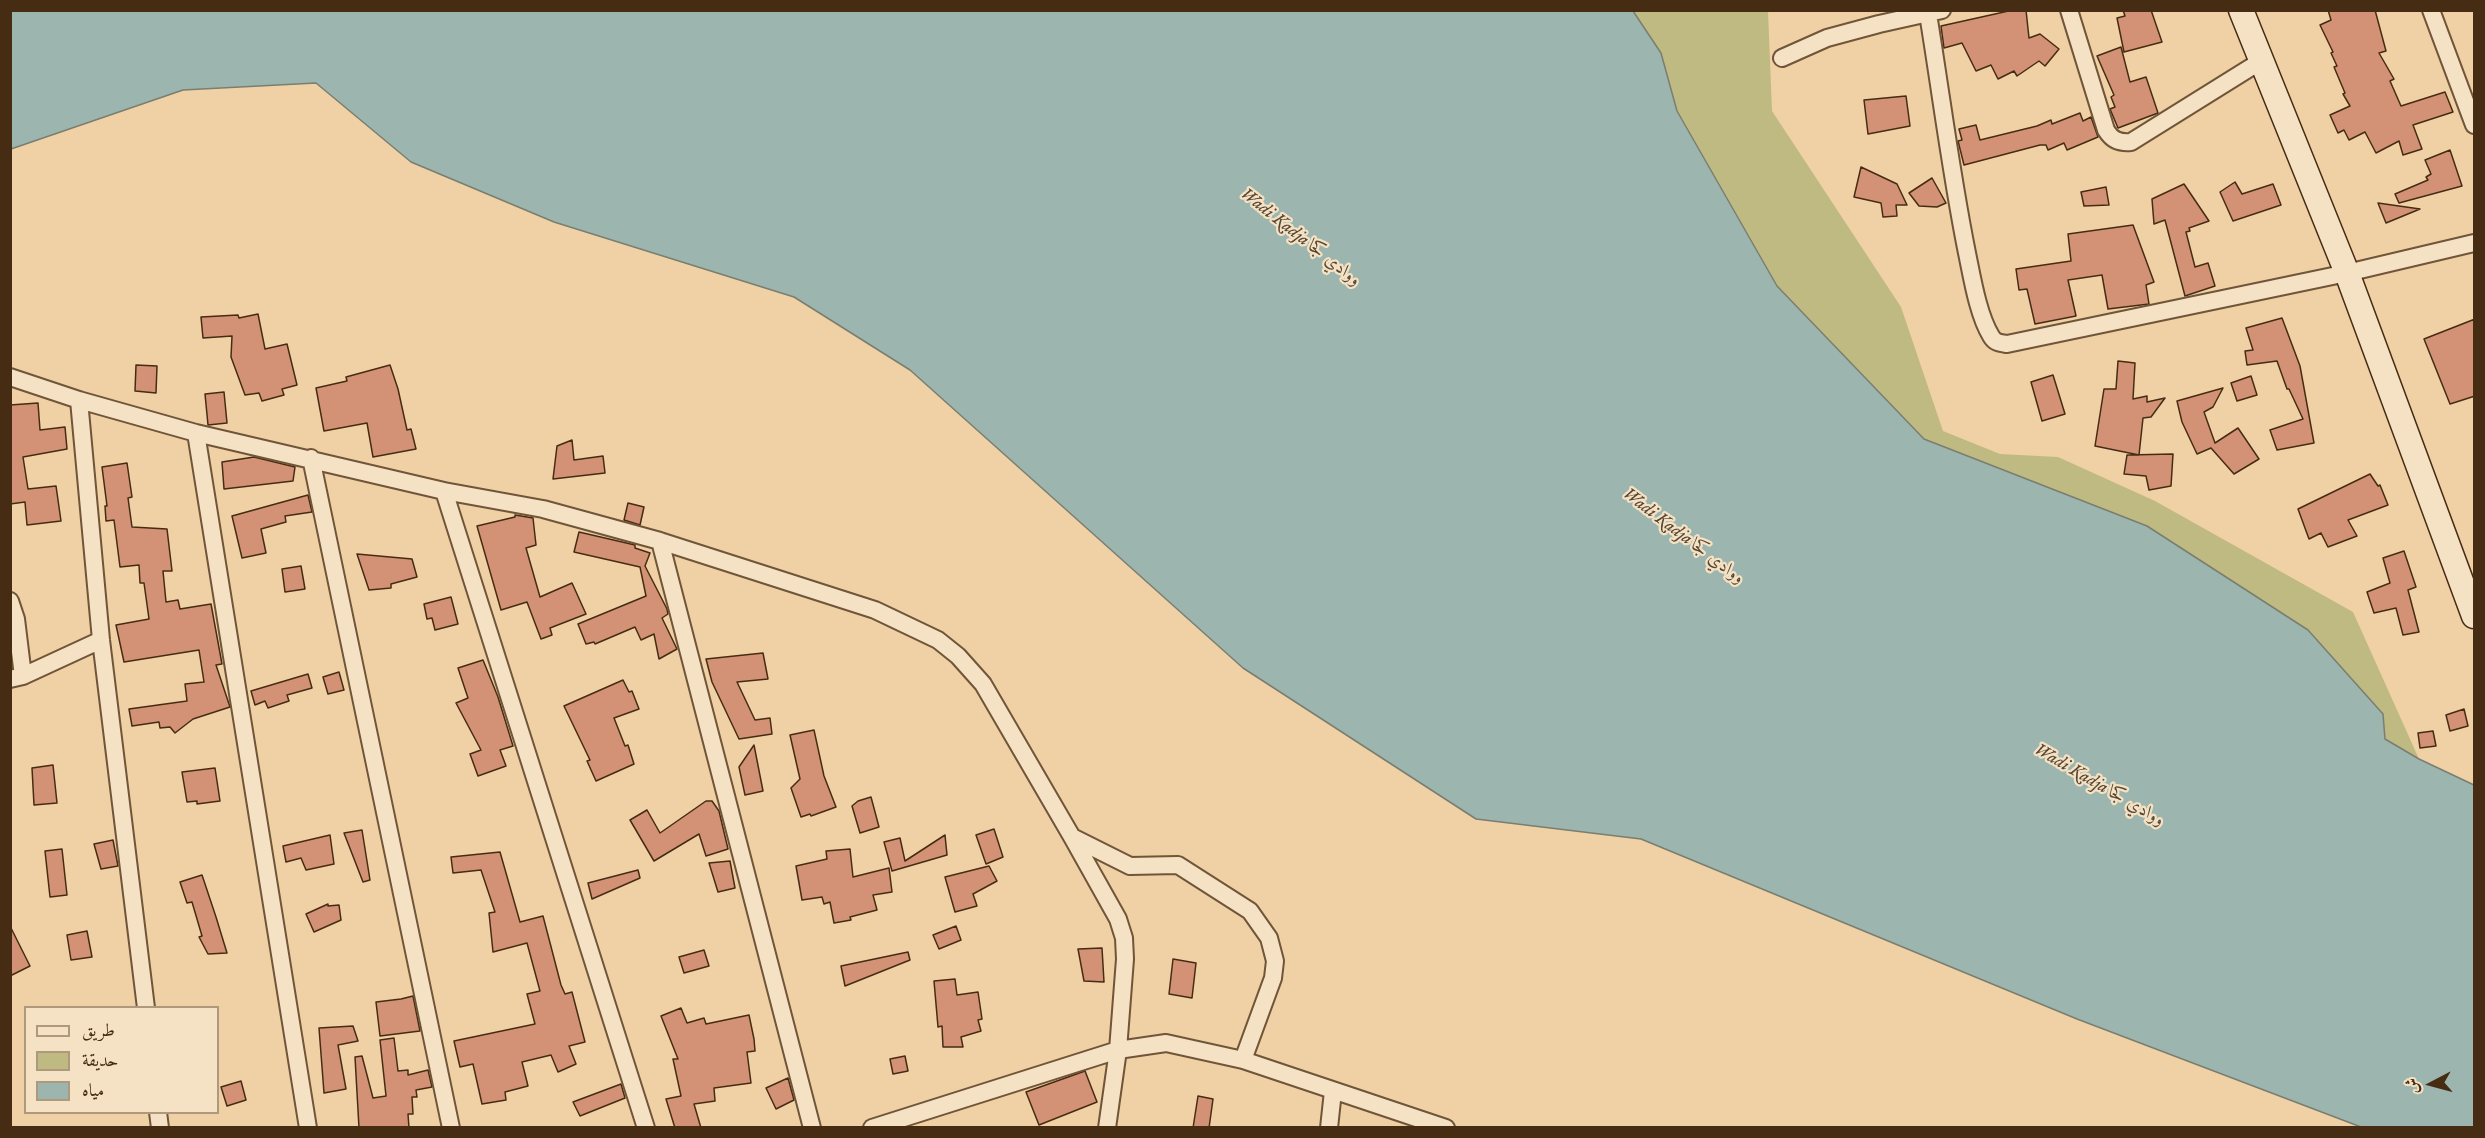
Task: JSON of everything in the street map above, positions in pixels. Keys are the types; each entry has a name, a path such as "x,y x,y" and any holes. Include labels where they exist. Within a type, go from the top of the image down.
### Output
{"main road":[{"path":"2241,10 2347,273 2474,609"}],"street":[{"path":"2069,10 2106,130 2111,138 2117,141 2131,142 2261,61"},
{"path":"2430,10 2475,125"},
{"path":"1782,58 1877,17 1935,12 1955,190 1970,271 1991,337 1997,342 2007,344 2347,273 2475,243"},
{"path":"10,377 79,400 196,433 311,458 444,491 543,509 660,541 875,610 938,640 958,656 983,684 1118,919 1124,938 1125,959 1118,1050 1107,1128"},
{"path":"79,400 101,640 146,1006"},
{"path":"196,433 308,1128"},
{"path":"311,458 451,1128"},
{"path":"444,491 646,1128"},
{"path":"660,541 812,1128"},
{"path":"10,601 16,620 17,677 101,640"},
{"path":"1072,837 1130,866 1178,865 1250,911 1269,938 1275,961 1273,978 1243,1060"},
{"path":"872,1128 1118,1050 1166,1043 1243,1060 1443,1127"},
{"path":"1329,1128 1333,1091"}],"green space":[{"path":"1633,11 1768,11 1772,111 1901,307 1943,431 2000,454 2058,457 2155,501 2353,612 2419,759 2385,739 2383,714 2147,526 1924,440 1777,286 1677,111 1661,53"}],"water":[{"name":"Wadi Kadja ووادي كجا","path":"10,11 1633,11 1661,53 1677,111 1777,286 1924,439 2147,526 2308,630 2383,714 2385,739 2419,759 2474,785 2474,1127 2361,1127 2077,1019 1641,839 1476,819 1243,668 910,370 794,297 554,222 411,162 316,83 183,90 11,149"}],"building":[{"path":"2013,10 2026,10 2029,38 2040,34 2059,49 2045,66 2039,61 2017,76 2014,71 1998,79 1991,65 1976,71 1962,43 1944,48 1941,26"},
{"path":"2123,10 2151,10 2162,42 2124,52 2117,18 2125,16"},
{"path":"2328,10 2375,10 2386,51 2379,53 2394,79 2390,81 2401,106 2445,92 2453,112 2413,125 2422,149 2403,155 2399,141 2376,153 2365,132 2349,140 2344,130 2338,133 2330,115 2350,106 2343,94 2345,93 2334,67 2337,66 2331,53 2333,52 2320,25 2331,20"},
{"path":"2121,47 2130,82 2146,77 2158,113 2118,128 2110,109 2115,107 2111,97 2114,95 2097,56"},
{"path":"1906,96 1910,126 1868,134 1864,100"},
{"path":"2080,113 2083,121 2091,117 2098,137 2067,150 2064,143 2048,150 2046,145 2040,145 1964,165 1958,141 1962,140 1959,129 1976,125 1980,140 2037,126 2051,120 2052,124"},
{"path":"2450,150 2462,186 2399,203 2395,194 2428,180 2426,177 2431,174 2425,160"},
{"path":"1861,167 1897,184 1907,205 1896,205 1897,216 1883,217 1881,203 1854,197"},
{"path":"1932,178 1946,203 1937,207 1919,206 1909,193"},
{"path":"2235,182 2242,194 2273,184 2281,205 2233,221 2220,192"},
{"path":"2184,184 2209,221 2189,228 2190,231 2186,232 2195,267 2208,263 2215,286 2185,296 2165,220 2154,224 2152,199"},
{"path":"2106,187 2109,205 2084,206 2081,192"},
{"path":"2378,203 2420,209 2386,223"},
{"path":"2133,225 2154,282 2146,285 2149,304 2108,309 2102,275 2068,280 2076,316 2035,324 2027,289 2019,290 2016,269 2071,261 2068,234"},
{"path":"258,314 265,349 287,344 297,385 282,389 284,395 262,401 259,393 245,395 231,357 232,336 203,338 201,317 238,315 239,318"},
{"path":"2282,318 2300,366 2314,443 2277,450 2270,430 2303,419 2287,389 2277,361 2247,365 2245,351 2253,350 2246,328"},
{"path":"2475,319 2475,396 2450,404 2424,339"},
{"path":"2118,361 2135,363 2133,399 2147,396 2147,402 2165,398 2151,417 2143,418 2139,455 2095,446 2104,389 2116,389"},
{"path":"136,365 157,366 156,393 135,391"},
{"path":"390,365 407,430 411,429 416,449 373,457 367,423 324,431 316,388 347,381 346,377"},
{"path":"2053,375 2065,414 2042,421 2031,382"},
{"path":"2251,376 2257,395 2237,401 2231,383"},
{"path":"2223,388 2213,407 2204,412 2215,443 2238,428 2259,459 2234,474 2211,448 2197,454 2182,422 2177,401"},
{"path":"224,392 227,423 208,425 205,394"},
{"path":"38,403 40,430 65,427 67,449 23,457 28,489 56,486 61,521 27,525 25,502 10,504 10,405"},
{"path":"572,440 574,460 603,456 605,473 553,479 557,446"},
{"path":"2173,454 2171,486 2149,490 2146,476 2124,474 2127,455"},
{"path":"254,457 295,467 293,481 224,489 222,462"},
{"path":"127,463 132,497 128,498 132,527 167,529 172,571 163,571 166,602 178,600 180,609 211,604 222,664 216,665 230,707 193,719 175,733 170,727 160,728 159,722 132,726 129,709 187,701 185,684 204,682 199,650 124,662 116,625 149,619 144,583 140,583 139,565 120,567 114,520 106,521 105,506 107,506 102,467"},
{"path":"2370,474 2378,486 2380,485 2388,505 2348,520 2357,536 2328,547 2321,533 2309,539 2298,509"},
{"path":"308,495 312,512 285,516 286,522 261,529 266,553 242,558 232,516"},
{"path":"628,503 644,507 640,525 624,520"},
{"path":"515,515 533,518 536,545 526,548 540,597 572,583 586,614 550,628 552,635 541,639 527,602 501,610 477,526 515,517"},
{"path":"579,532 635,545 635,548 650,553 645,566 667,609 668,614 662,618 677,649 659,659 654,634 641,640 635,627 595,644 594,642 586,644 578,624 646,596 640,567 574,552"},
{"path":"2404,551 2416,587 2408,590 2419,632 2403,635 2396,608 2374,613 2367,592 2390,583 2383,558"},
{"path":"357,554 412,559 417,577 391,584 391,588 369,590"},
{"path":"301,566 305,589 285,592 282,569"},
{"path":"451,597 458,624 435,630 432,618 427,619 424,604"},
{"path":"763,653 768,679 737,682 755,720 770,718 772,734 739,739 712,682 706,659"},
{"path":"483,660 498,697 513,746 500,750 506,766 478,776 470,754 481,750 456,703 468,698 458,668"},
{"path":"339,672 344,690 328,694 323,677"},
{"path":"308,674 312,688 287,695 289,701 268,708 265,701 255,705 251,691"},
{"path":"623,680 629,692 632,691 639,709 614,718 625,746 628,745 634,764 596,781 587,761 590,760 564,706"},
{"path":"2464,709 2468,726 2450,731 2446,715"},
{"path":"814,730 824,776 836,807 801,817 791,788 800,779 790,735"},
{"path":"2433,731 2436,746 2420,748 2418,733"},
{"path":"754,745 763,791 745,795 739,767"},
{"path":"53,765 57,803 34,805 32,768"},
{"path":"215,768 220,801 197,804 197,801 187,802 182,772"},
{"path":"871,797 879,827 860,833 852,806 858,801"},
{"path":"706,801 712,801 719,811 728,849 706,856 699,834 654,861 630,820 647,810 660,833"},
{"path":"994,829 1003,857 986,864 976,835"},
{"path":"362,830 370,880 363,882 344,833"},
{"path":"330,835 334,864 306,870 301,858 286,862 283,846"},
{"path":"945,835 947,855 892,871 884,842 900,838 905,861"},
{"path":"113,840 118,866 101,869 94,844"},
{"path":"62,849 67,895 50,897 45,851"},
{"path":"850,849 853,877 889,868 892,892 873,895 877,910 850,917 851,920 834,923 830,902 824,904 822,897 802,900 796,866 827,859 826,851"},
{"path":"500,852 520,922 543,916 561,985 565,994 572,992 585,1042 569,1046 576,1064 558,1072 551,1055 522,1062 528,1086 505,1092 506,1100 482,1104 473,1064 460,1067 454,1041 535,1024 527,994 540,991 527,943 493,952 489,913 495,912 481,870 453,873 451,857"},
{"path":"730,861 735,888 718,892 709,863"},
{"path":"989,866 997,881 973,894 977,906 955,912 945,877"},
{"path":"638,870 640,878 592,899 588,883"},
{"path":"202,875 227,953 208,954 199,937 202,936 192,902 187,903 180,882"},
{"path":"328,904 328,906 339,905 341,920 314,932 306,914"},
{"path":"10,926 30,966 10,976"},
{"path":"956,926 961,940 939,949 933,935"},
{"path":"87,931 92,957 71,960 67,935"},
{"path":"1102,948 1104,982 1084,981 1078,949"},
{"path":"704,950 709,966 684,973 679,957"},
{"path":"908,952 910,960 845,986 841,966"},
{"path":"1173,959 1196,963 1192,998 1169,994"},
{"path":"955,979 957,995 978,992 982,1019 978,1020 981,1031 961,1037 963,1047 943,1047 942,1026 938,1027 934,981"},
{"path":"413,996 420,1031 380,1036 376,1002"},
{"path":"681,1008 687,1023 704,1018 706,1024 749,1015 754,1039 755,1051 747,1052 751,1083 714,1088 715,1101 694,1104 701,1128 675,1128 666,1099 681,1096 673,1059 678,1059 661,1016"},
{"path":"353,1026 358,1041 338,1045 346,1089 324,1093 319,1028"},
{"path":"394,1038 398,1071 408,1070 408,1075 428,1070 432,1087 416,1090 417,1097 412,1097 413,1114 408,1114 409,1128 359,1128 355,1057 362,1056 373,1098 386,1096 380,1040"},
{"path":"905,1056 908,1071 893,1074 890,1059"},
{"path":"1085,1071 1097,1102 1039,1125 1026,1092"},
{"path":"788,1078 794,1100 776,1109 766,1088"},
{"path":"241,1081 246,1100 227,1106 221,1087"},
{"path":"621,1084 625,1098 580,1116 573,1102"},
{"path":"1198,1096 1213,1099 1209,1128 1193,1128"}]}
